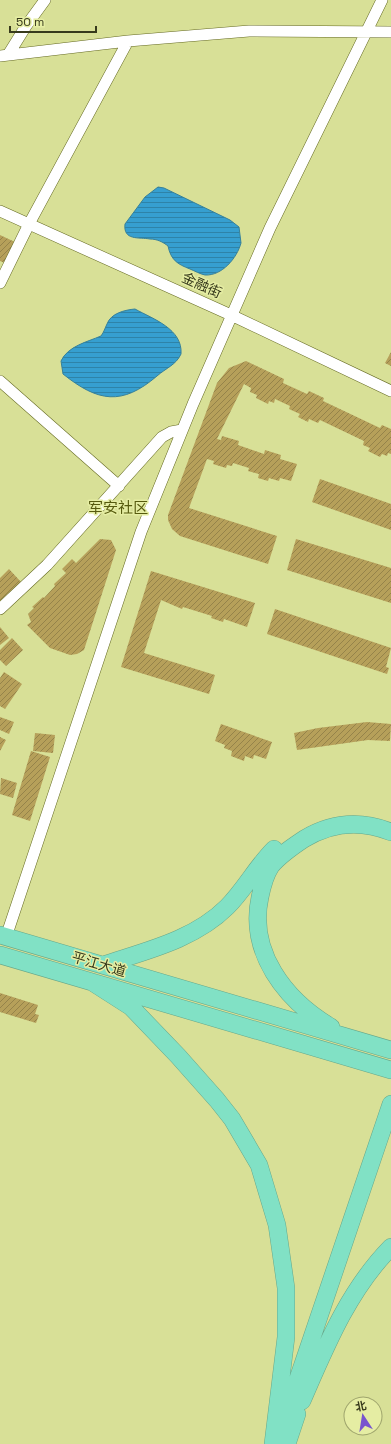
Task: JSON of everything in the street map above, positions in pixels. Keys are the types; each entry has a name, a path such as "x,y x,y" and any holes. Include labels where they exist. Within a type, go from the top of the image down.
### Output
{"highway":[{"path":"103,965 160,947 205,924 227,907 262,861 277,846 310,824 327,817 348,814 373,815 391,821"},
{"path":"391,832 371,825 348,824 330,827 308,837 284,854 271,867 265,880 259,899 257,930 262,949 269,966 287,989 310,1012 321,1021 348,1037 391,1050"},
{"name":"平江大道","path":"3,936 348,1037"},
{"name":"平江大道","path":"0,955 391,1070"},
{"path":"92,982 131,1007 178,1056 218,1100 232,1119 259,1165 277,1225 286,1288 286,1337 273,1444"},
{"path":"287,1444 385,1145 391,1104"},
{"path":"276,1444 385,1145"},
{"path":"302,1401 346,1307 369,1272 391,1247"}],"street":[{"path":"4,55 45,0"},
{"path":"3,936 139,536 182,430 270,228 382,0"},
{"path":"4,55 128,41 249,31 391,32"},
{"path":"0,283 29,224 128,41"},
{"name":"金融街","path":"0,211 231,315 391,391"},
{"path":"0,382 119,486"},
{"path":"0,609 47,564 162,437 171,432 182,430"}],"water":[{"path":"158,187 164,188 230,220 239,227 241,243 239,249 228,265 217,273 211,275 201,274 175,261 168,246 162,242 129,236 125,229 125,224 145,197"},
{"path":"135,309 166,326 177,338 180,345 181,354 174,364 144,386 121,396 110,397 99,395 88,390 63,374 61,361 68,352 78,345 101,336 109,320 115,315 123,311"}],"building":[{"path":"0,235 15,242 5,263 0,261"},
{"path":"391,352 391,366 385,363"},
{"path":"246,361 284,379 283,383 307,394 309,391 324,398 323,401 380,428 382,425 391,429 391,454 388,453 387,456 382,454 380,457 368,451 370,448 363,445 364,441 320,420 318,423 309,419 308,422 298,417 300,414 289,409 290,406 275,399 274,403 269,401 268,404 256,398 257,395 250,392 251,388 244,384 217,439 221,440 222,436 239,441 238,445 264,454 265,450 281,455 280,459 297,464 291,481 280,478 279,481 269,478 268,481 258,478 259,474 248,471 249,468 233,463 232,466 227,465 226,468 213,464 214,461 207,459 189,508 277,536 268,564 180,536 172,529 168,520 168,515 217,383 229,368"},
{"path":"320,479 391,504 391,530 312,502"},
{"path":"100,539 111,540 116,550 84,650 77,654 70,655 50,648 27,625 31,622 28,614 34,608 32,607 43,597 44,598 55,586 54,584 66,573 62,569 72,559 76,563"},
{"path":"296,539 391,568 391,603 287,570"},
{"path":"9,569 21,582 0,601 0,578"},
{"path":"151,571 255,603 247,627 224,619 223,622 211,618 212,616 183,607 182,609 161,600 144,653 215,675 209,694 121,667"},
{"path":"275,609 391,648 386,667 389,668 387,674 267,634"},
{"path":"0,627 9,638 0,645"},
{"path":"12,638 23,650 6,666 0,660 0,650"},
{"path":"4,672 22,684 5,709 0,706 0,678"},
{"path":"0,717 14,722 9,734 0,730"},
{"path":"367,722 391,724 390,741 368,740 297,750 294,733 318,728"},
{"path":"221,724 272,742 266,759 254,755 253,759 245,756 244,761 231,756 232,751 224,748 225,745 215,741"},
{"path":"35,733 55,735 53,753 33,751"},
{"path":"0,737 6,740 0,751"},
{"path":"31,751 50,757 30,821 12,815"},
{"path":"1,778 17,783 13,798 0,794"},
{"path":"0,993 38,1005 35,1014 39,1015 36,1023 0,1012"}],"district":[{"name":"军安社区","path":"118,507"}]}
